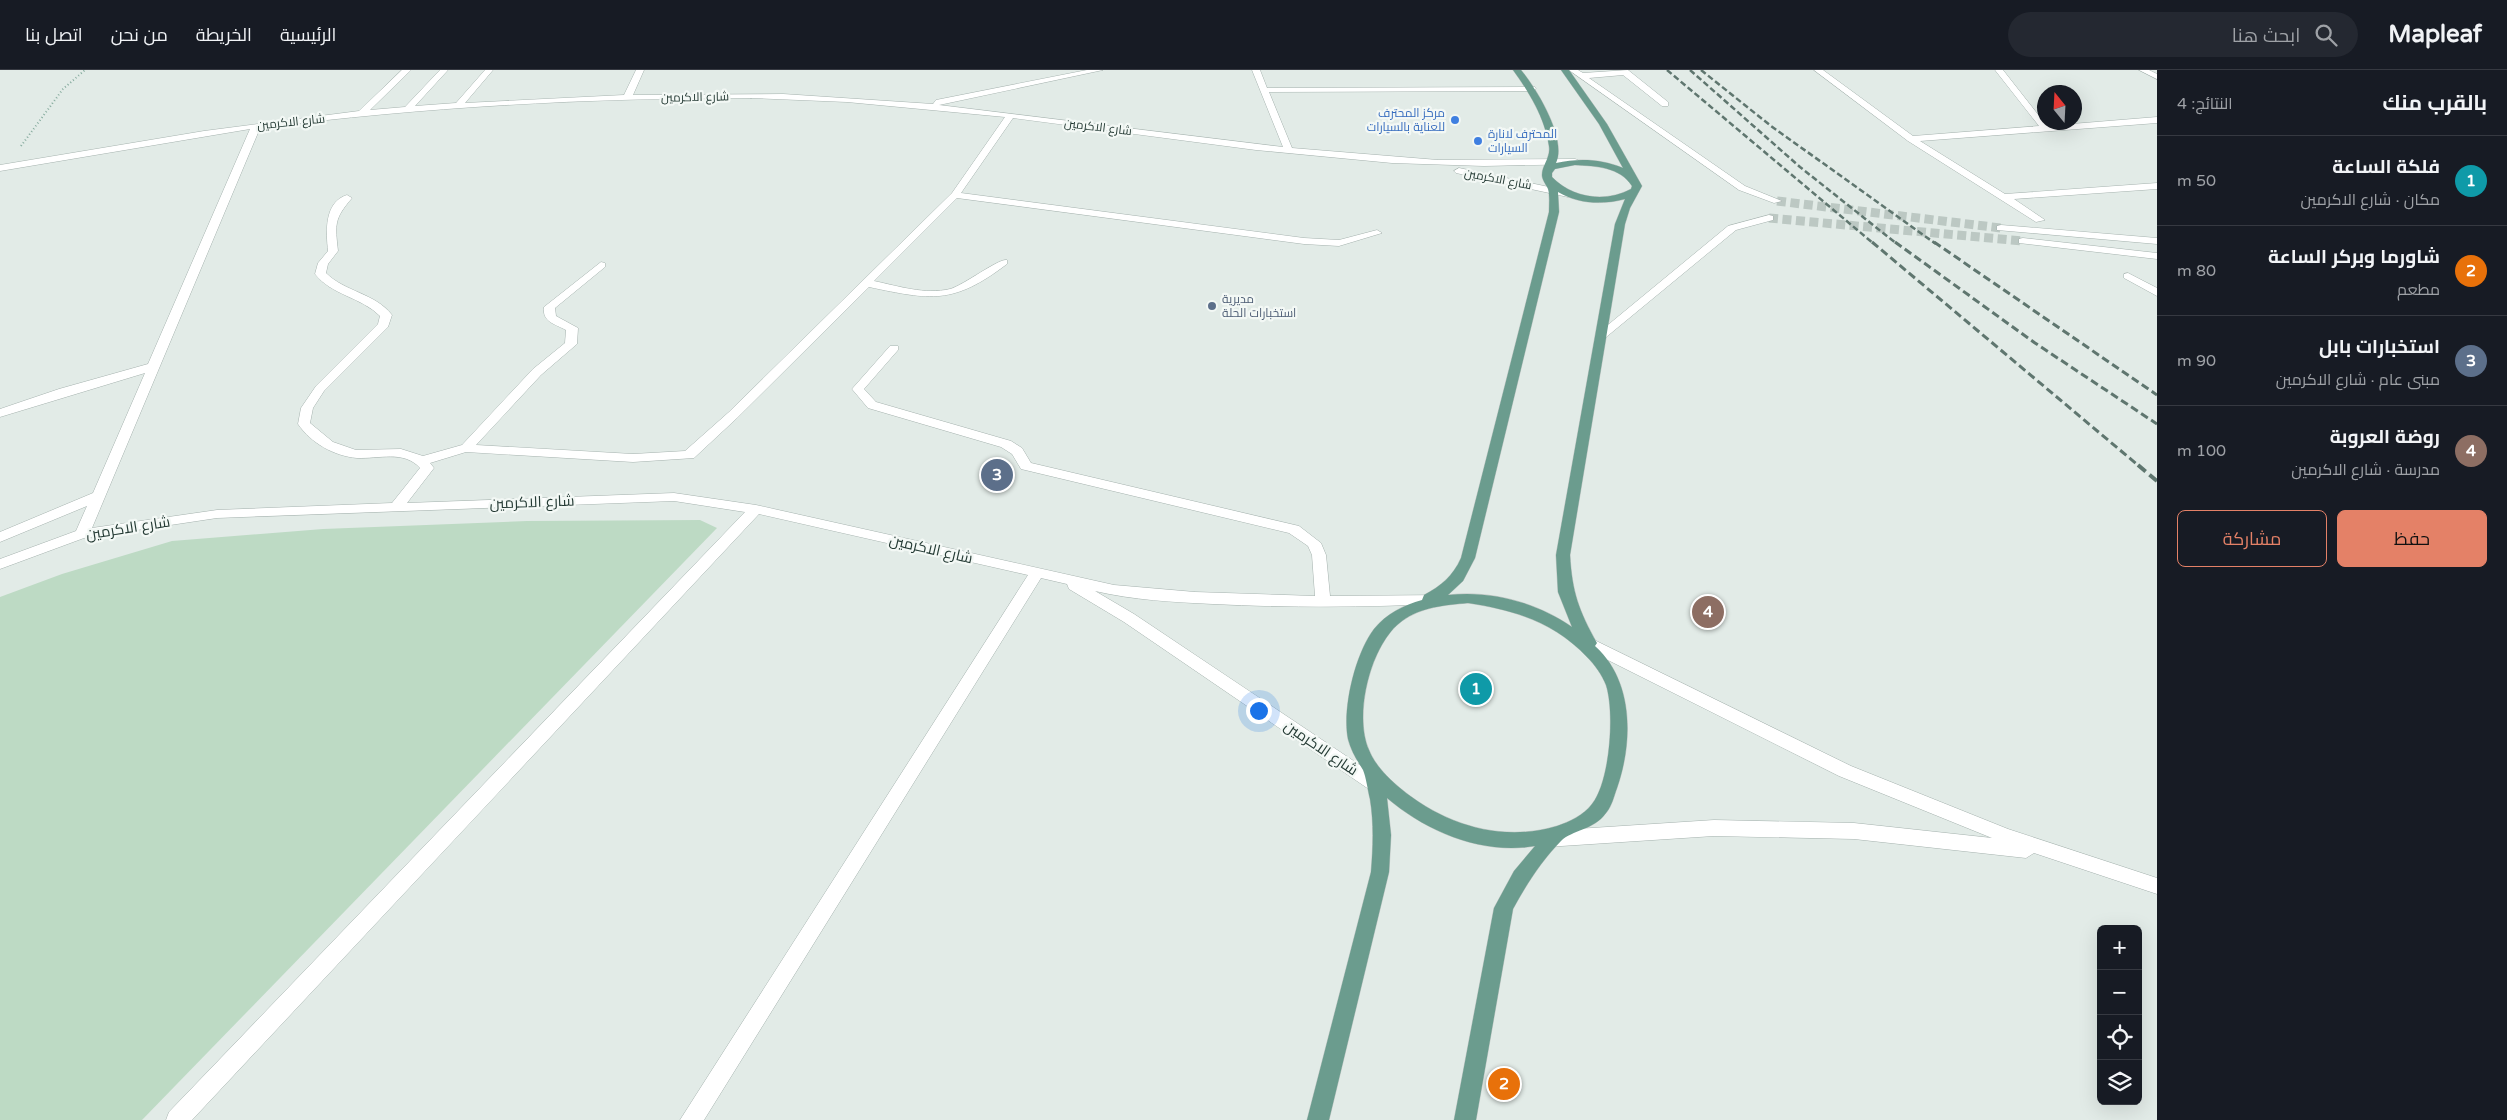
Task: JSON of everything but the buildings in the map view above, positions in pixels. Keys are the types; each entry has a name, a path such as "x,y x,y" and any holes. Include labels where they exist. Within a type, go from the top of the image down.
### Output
{"main road":[{"path":"1517,70 1532,88 1554,146 1548,171 1554,190 1554,212 1468,558 1462,575 1441,593 1401,613 1379,632 1365,665 1354,704 1357,741 1374,774 1404,803 1444,826 1489,839 1547,838 1573,829 1600,807 1615,772 1620,731 1617,693 1602,664 1583,641 1572,616 1564,587 1563,555 1620,224 1635,186"},
{"path":"1565,70 1603,124 1635,186"},
{"path":"1548,171 1552,167 1575,162 1604,165 1622,172 1635,186"},
{"path":"1548,171 1557,188 1576,196 1606,200 1619,199 1635,186"},
{"path":"1401,613 1431,601 1468,598 1507,603 1544,617 1583,641"},
{"path":"1318,1120 1380,872 1384,834 1380,798 1366,759"},
{"path":"1465,1120 1504,908 1521,877 1547,838"}],"street":[{"path":"361,114 407,70"},
{"path":"408,109 444,70"},
{"path":"458,106 489,70"},
{"path":"628,98 640,70"},
{"path":"925,105 1099,70"},
{"path":"1256,70 1288,149"},
{"path":"1572,70 1742,188 1777,201"},
{"path":"1818,70 1911,139 2040,220"},
{"path":"1999,70 2037,119"},
{"path":"2143,70 2157,77"},
{"path":"1582,76 1626,72 1665,104"},
{"path":"1264,90 1532,88"},
{"name":"شارع الاكرمين","path":"3,167 120,146 256,126 408,109 628,98 743,96 841,99 925,105 1390,160 1488,176 1576,196"},
{"path":"423,461 449,451 466,448 633,458 689,456 733,416 955,194 1010,116"},
{"path":"2082,127 2157,120"},
{"path":"82,534 256,126"},
{"path":"1911,139 2046,130"},
{"name":"شارع الاكرمين","path":"1390,160 1548,171"},
{"path":"2003,197 2157,186"},
{"path":"955,194 1304,241 1339,243 1377,233"},
{"path":"347,198 341,202 330,222 333,250 323,263 320,274 327,283 357,294 378,306 386,315 384,324 320,389 307,408 304,424 330,446 348,453 407,454 423,461 427,468 397,506"},
{"path":"1601,336 1732,228 1769,218"},
{"path":"2001,228 2157,241"},
{"path":"2023,241 2157,256"},
{"path":"866,283 928,295 947,294 965,289 981,280 1003,262"},
{"path":"466,448 537,372 571,344 572,328 551,318 549,313 550,307 601,265"},
{"path":"2128,276 2157,292"},
{"path":"894,348 858,389 872,405 1006,444 1017,450 1026,466 1294,529 1314,543 1319,555 1323,602"},
{"path":"0,414 63,392 152,367"},
{"path":"0,537 98,496"},
{"name":"شارع الاكرمين","path":"0,564 82,534 217,514 674,497 756,509 1036,574 1114,590 1170,596 1362,603 1468,598"},
{"path":"177,1120 756,509"},
{"path":"691,1120 1036,574"},
{"name":"شارع الاكرمين","path":"1062,578 1129,618 1404,803"},
{"path":"1583,641 1845,771 2003,835 2157,886"},
{"path":"1547,838 1714,828 1854,831 1963,842 2064,856"}],"path":[{"path":"3,167 63,89 85,70"}],"green space":[{"path":"700,520 717,528 142,1120 0,1120 0,597 62,574 172,541 323,529 527,521"}],"tunnel":[{"path":"1777,201 2001,228"},
{"path":"1769,218 2023,241"}],"railway":[{"path":"1667,70 1874,244"},
{"path":"1690,70 1800,167 1897,244"},
{"path":"1701,70 1771,126 1936,244"},
{"path":"1872,242 2139,466"},
{"path":"1895,242 2035,343 2157,424"},
{"path":"1934,242 2157,395"},
{"path":"2138,465 2157,481"}],"place":[{"name":"مركز المحترف للعناية بالسيارات","path":"1455,120"},
{"name":"المحترف لانارة السيارات","path":"1478,141"},
{"name":"مديرية استخبارات الحلة","path":"1212,306"},
{"name":"استخبارات بابل","path":"997,475"},
{"name":"روضة العروبة","path":"1708,612"},
{"name":"فلكة الساعة","path":"1476,689"},
{"name":"شاورما وبركر الساعة","path":"1504,1084"}]}
